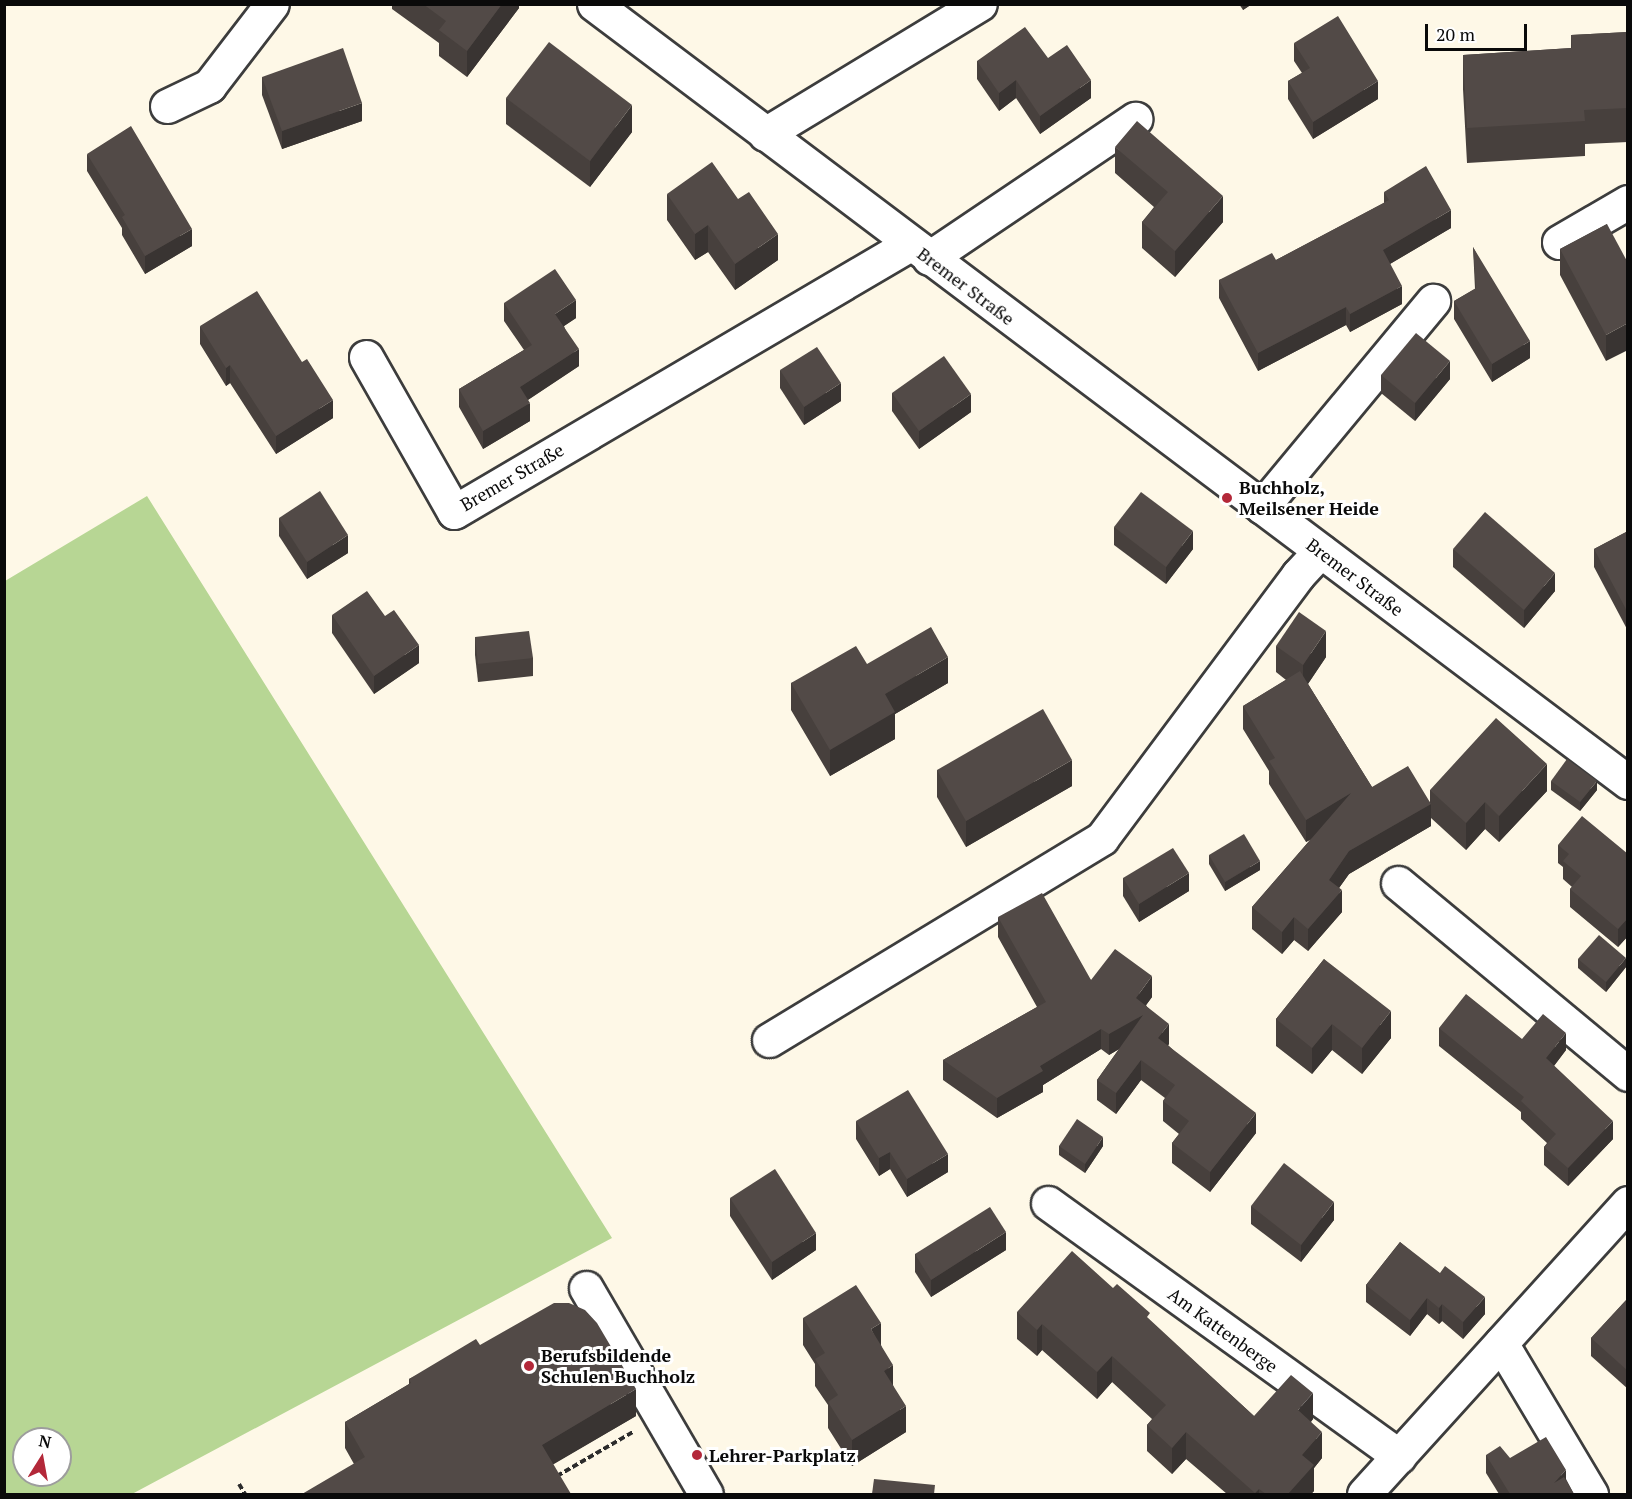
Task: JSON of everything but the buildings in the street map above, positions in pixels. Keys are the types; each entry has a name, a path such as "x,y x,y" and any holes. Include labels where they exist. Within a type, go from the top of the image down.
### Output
{"street":[{"path":"167,106 209,86 272,4"},
{"name":"Bremer Straße","path":"594,4 919,251 1628,782"},
{"path":"765,134 981,4"},
{"path":"919,251 1135,119"},
{"path":"1559,242 1628,202"},
{"name":"Bremer Straße","path":"366,357 454,512 919,251"},
{"path":"1262,507 1433,301"},
{"path":"769,1040 1102,838 1298,575 1320,551"},
{"path":"1398,883 1628,1074"},
{"name":"Am Kattenberge","path":"1048,1203 1399,1456"},
{"path":"1364,1494 1628,1203"},
{"path":"586,1288 706,1494"},
{"path":"1501,1343 1591,1494"}],"path":[{"path":"548,1481 660,1416"},
{"path":"239,1484 245,1494"}],"green space":[{"path":"147,496 612,1238 132,1494 5,1494 5,581"}],"place":[{"name":"Buchholz, Meilsener Heide","path":"1227,498"},
{"name":"Berufsbildende Schulen Buchholz","path":"529,1366"},
{"name":"Lehrer-Parkplatz","path":"697,1455"}]}
